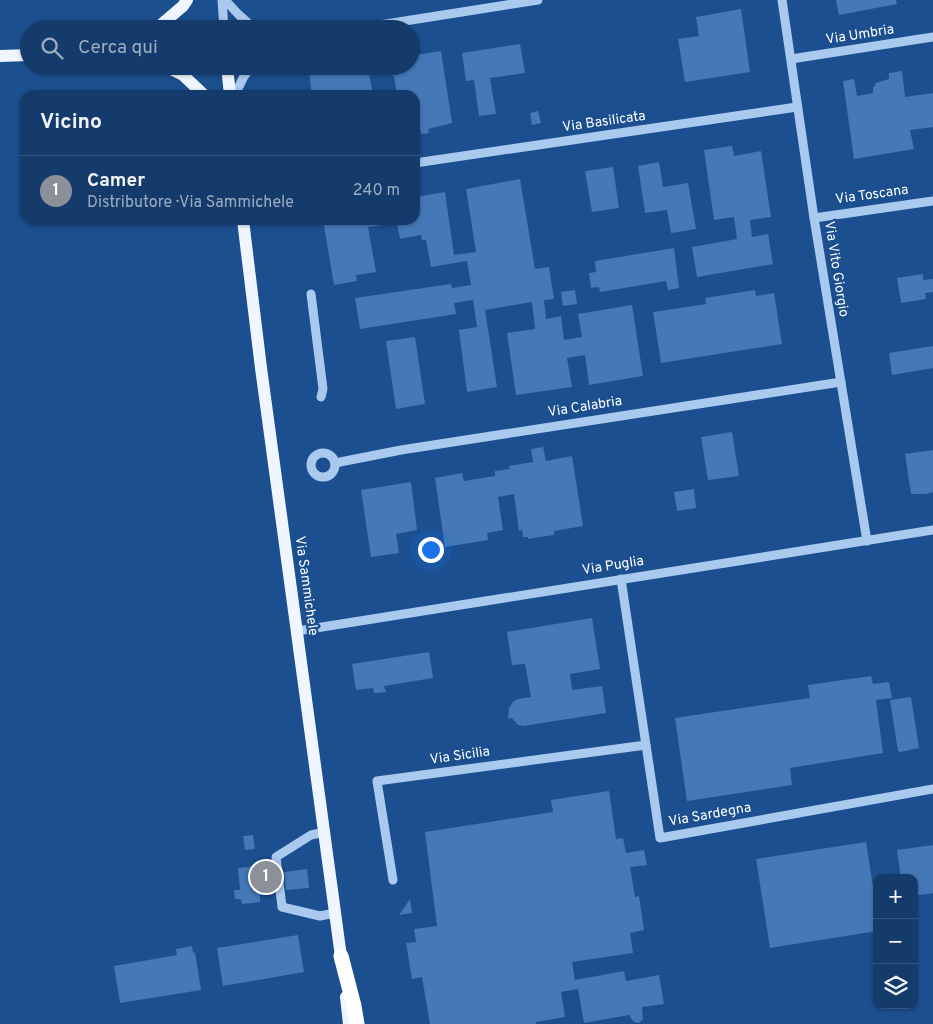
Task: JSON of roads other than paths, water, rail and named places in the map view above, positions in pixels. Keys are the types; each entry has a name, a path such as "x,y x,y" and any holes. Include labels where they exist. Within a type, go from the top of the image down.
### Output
{"highway":[{"path":"341,956 357,1024"}],"main road":[{"path":"167,20 187,0"},
{"path":"6,56 20,55"},
{"path":"183,75 199,90"},
{"path":"228,75 229,90"},
{"name":"Via Sammichele","path":"244,225 261,368 336,913 349,1024"}],"street":[{"path":"223,0 224,20"},
{"path":"223,0 245,20"},
{"path":"411,20 538,0"},
{"name":"Via Vito Giorgio","path":"782,0 814,218 867,541"},
{"name":"Via Umbria","path":"791,59 933,38"},
{"path":"0,60 6,56"},
{"path":"237,90 245,75"},
{"name":"Via Basilicata","path":"420,163 798,107"},
{"name":"Via Toscana","path":"814,218 933,201"},
{"path":"311,294 323,389 321,397"},
{"name":"Via Calabria","path":"335,463 402,450 840,382"},
{"name":"Via Puglia","path":"297,631 933,530"},
{"name":"Via Sardegna","path":"621,579 660,838 933,789"},
{"name":"Via Sicilia","path":"392,880 377,781 646,745"},
{"path":"325,832 311,835 276,857 282,907 320,916 336,913"}],"place":[{"name":"Camer","path":"266,877"}]}
